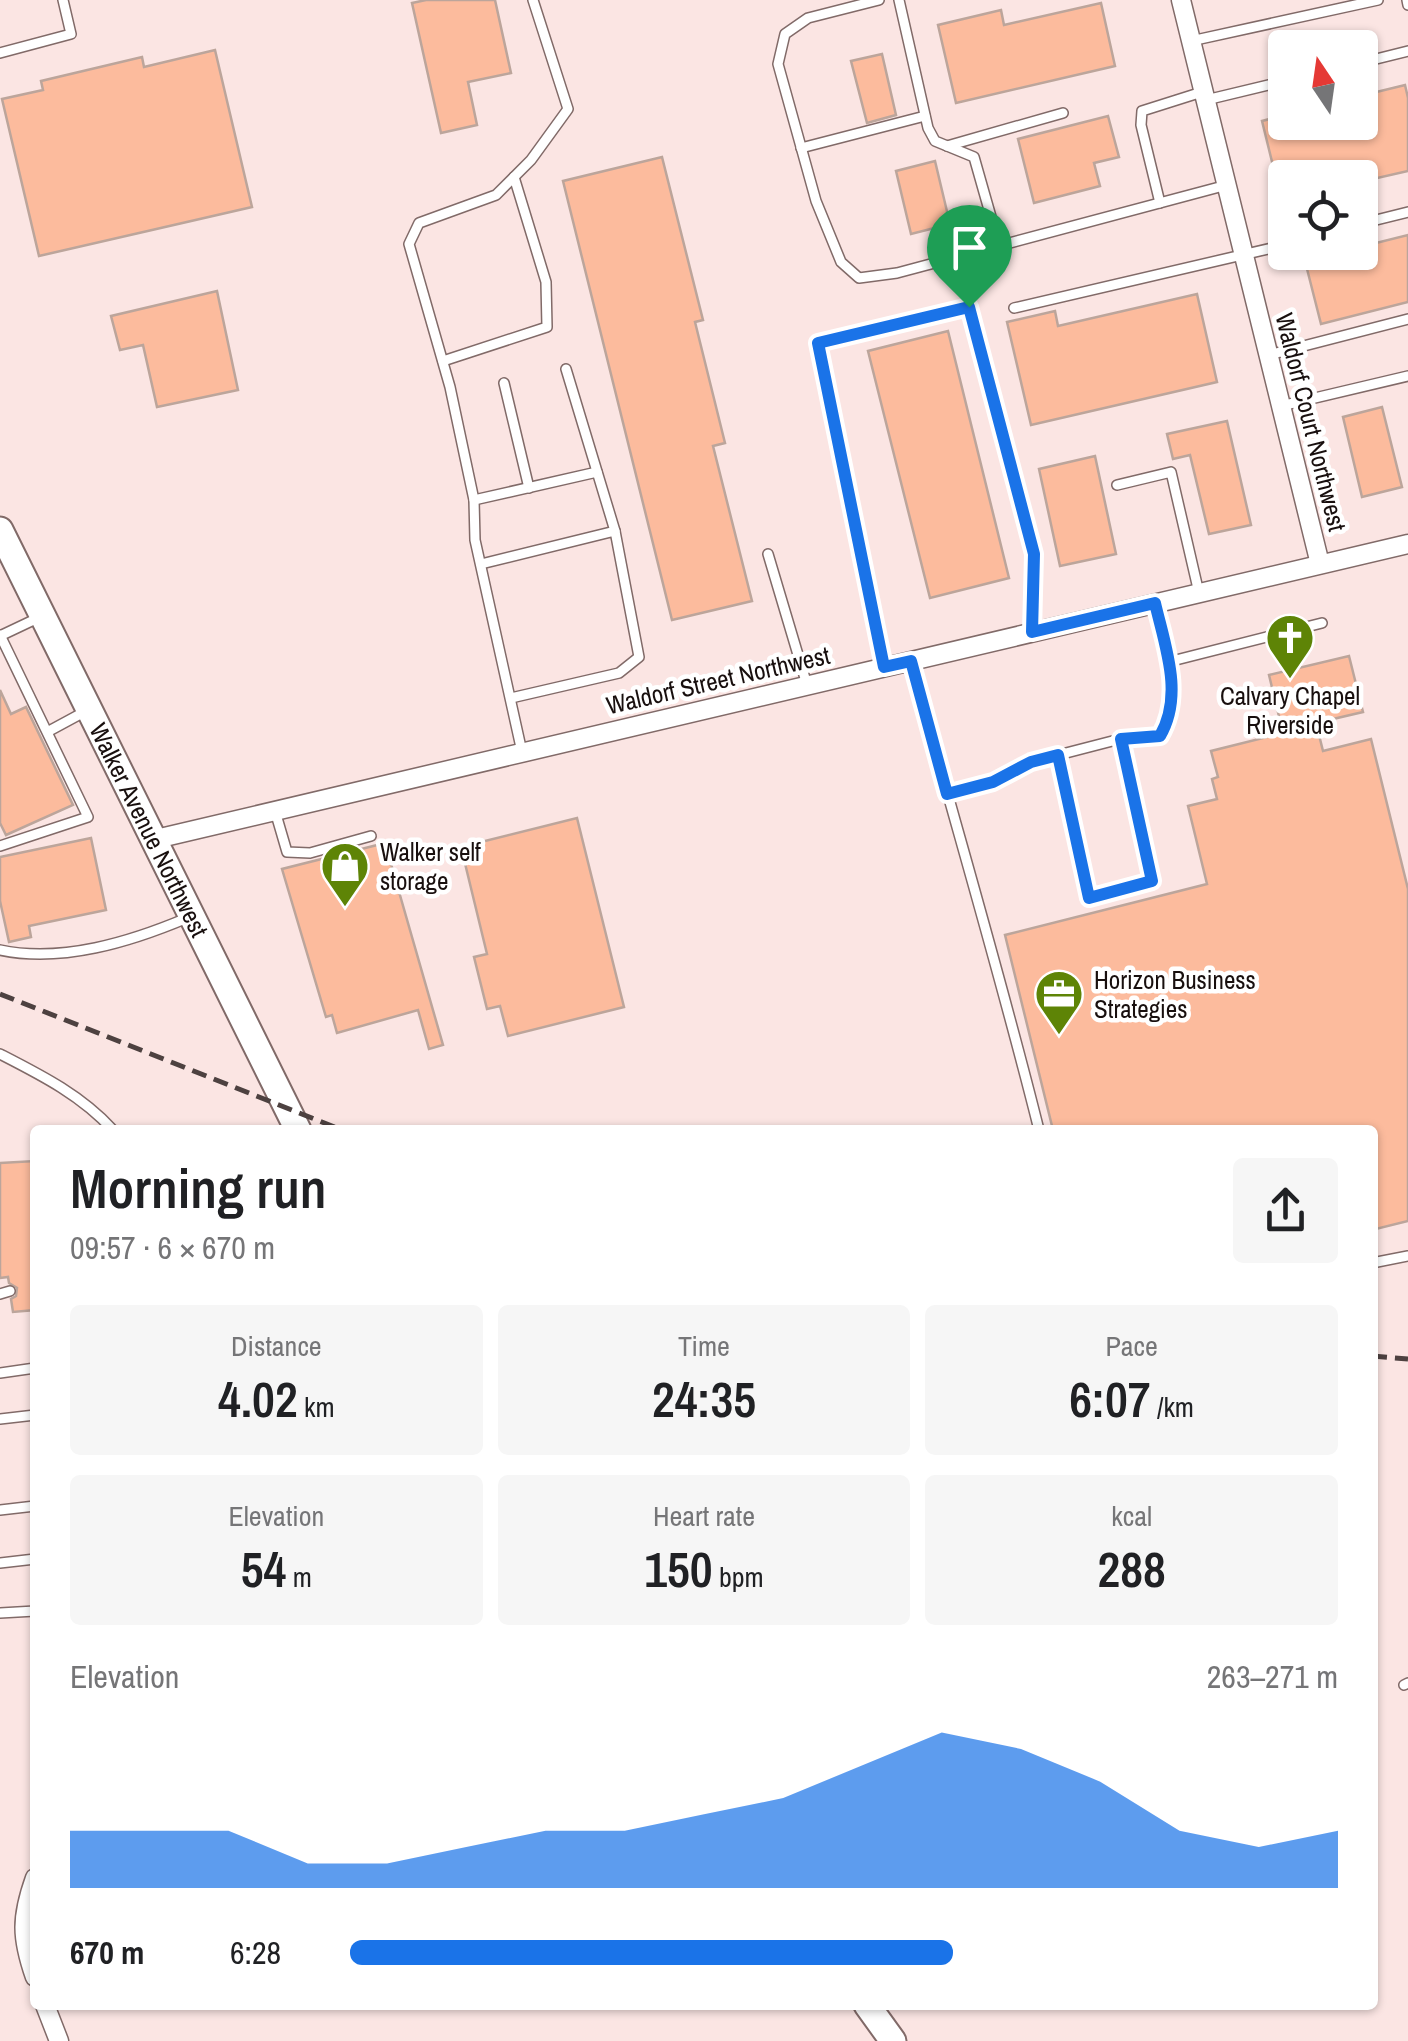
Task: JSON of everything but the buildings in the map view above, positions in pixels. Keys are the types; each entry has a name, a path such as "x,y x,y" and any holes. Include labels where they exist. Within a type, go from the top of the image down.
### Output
{"main road":[{"name":"Walker Avenue Northwest","path":"0,530 296,1125"},
{"path":"870,2010 893,2041"}],"street":[{"name":"Waldorf Court Northwest","path":"1181,0 1320,564"},
{"name":"Waldorf Street Northwest","path":"156,839 1408,544"},
{"path":"30,1892 23,1924 30,1955"},
{"path":"48,2010 59,2041"}],"lane":[{"path":"0,52 71,34 63,0"},
{"path":"522,752 475,540 474,500 443,361 409,244 418,223 496,195 568,109 533,0"},
{"path":"879,0 808,18 785,34 778,64 816,201 841,262 859,278 897,273 1227,185"},
{"path":"898,0 932,136 944,146 974,157 1000,245"},
{"path":"1192,42 1378,0"},
{"path":"1378,58 1408,51"},
{"path":"1160,203 1140,125 1142,111 1268,84"},
{"path":"944,146 1063,113"},
{"path":"801,148 925,116"},
{"path":"443,361 547,327 546,282 514,177"},
{"path":"1378,220 1408,212"},
{"path":"1014,308 1268,249"},
{"path":"884,667 818,343 969,307 1034,554 1032,632"},
{"path":"1268,355 1408,319"},
{"path":"511,698 619,673 639,657 615,531 566,369"},
{"path":"1281,406 1408,376"},
{"path":"504,383 529,488"},
{"path":"474,500 597,472"},
{"path":"1117,485 1171,472 1199,593"},
{"path":"480,564 615,531"},
{"path":"768,554 807,685"},
{"path":"947,794 993,782 1031,762 1121,739 1160,736 1167,725 1172,695 1155,603"},
{"path":"0,846 88,817 1,635 43,615"},
{"path":"1168,662 1322,624"},
{"path":"911,661 1004,988 1038,1125"},
{"path":"49,731 90,709"},
{"path":"1058,755 1089,898 1152,881 1121,739"},
{"path":"275,810 288,852 310,853 371,836"},
{"path":"0,950 47,952 114,944 194,914"},
{"path":"0,1054 60,1085 108,1125"},
{"path":"1378,1263 1408,1256"},
{"path":"0,1372 30,1369"},
{"path":"0,1419 30,1416"},
{"path":"0,1510 30,1507"},
{"path":"0,1563 30,1560"},
{"path":"0,1613 30,1611"}],"railway":[{"path":"0,994 329,1125"},
{"path":"1378,1356 1408,1359"}],"place":[{"name":"Calvary Chapel Riverside","path":"1290,680"},
{"name":"Walker self storage","path":"345,908"},
{"name":"Horizon Business Strategies","path":"1059,1036"}],"route":[{"path":"969,307 1034,554 1032,632 1155,603 1170,672 1172,695 1167,725 1160,736 1121,739 1152,881 1089,898 1058,755 1031,762 993,782 947,794 911,661 884,667 818,343 969,307"}]}
